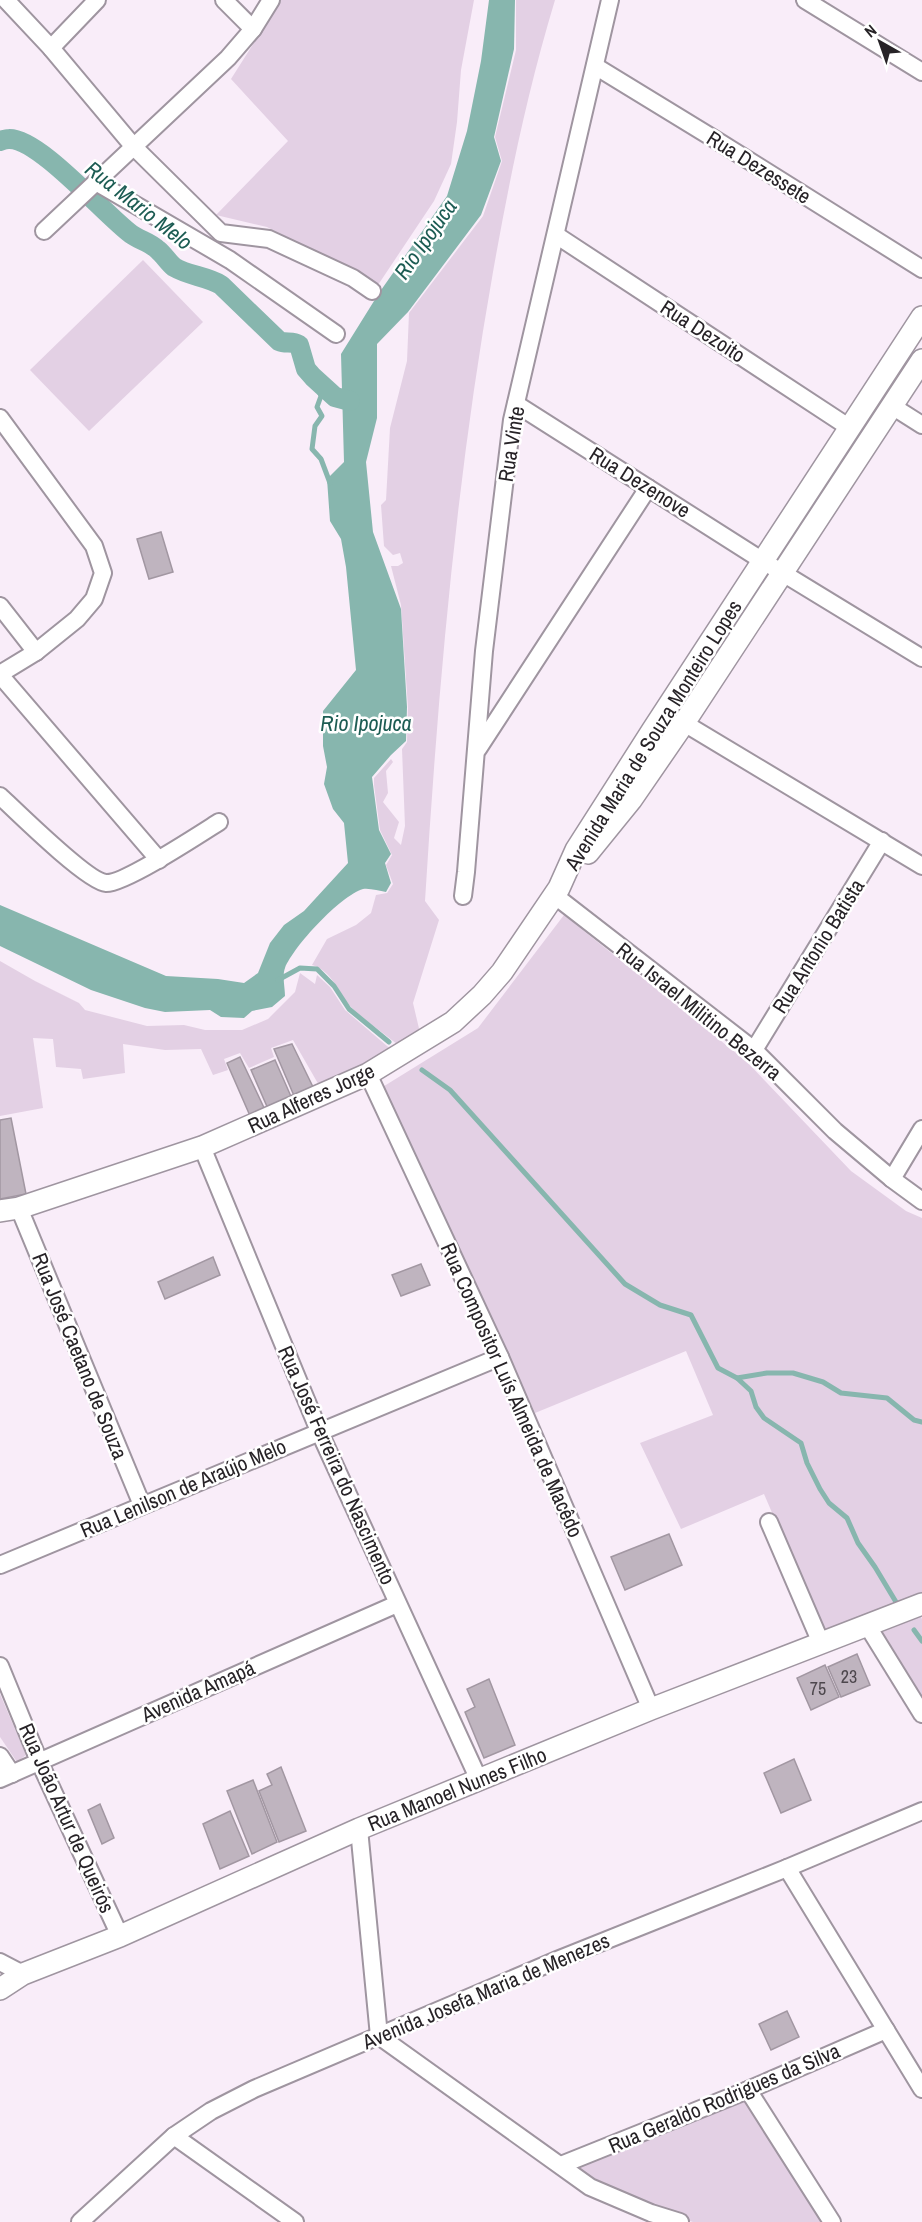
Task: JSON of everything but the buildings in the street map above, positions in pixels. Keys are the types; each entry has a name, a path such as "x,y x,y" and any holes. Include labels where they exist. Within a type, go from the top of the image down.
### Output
{"street":[{"path":"6,0 51,48 134,147 221,232 269,239 353,278 372,291"},
{"path":"51,48 97,0"},
{"path":"224,0 253,29"},
{"path":"44,231 228,58 253,29 271,0"},
{"name":"Rua Vinte","path":"463,896 483,651 512,420 610,0"},
{"path":"805,0 922,72"},
{"name":"Rua Dezessete","path":"595,66 922,269"},
{"path":"96,182 230,260 336,334"},
{"name":"Rua Dezoito","path":"556,235 850,428"},
{"name":"Avenida Maria de Souza Monteiro Lopes","path":"556,892 576,850 922,317"},
{"name":"Avenida Maria de Souza Monteiro Lopes","path":"556,892 631,800 684,723 922,360"},
{"name":"Rua Dezenove","path":"516,404 763,561 922,658"},
{"path":"892,406 922,425"},
{"path":"0,418 94,546 103,573 99,590 87,608 61,634 0,674 159,860"},
{"path":"476,752 648,488"},
{"path":"0,606 36,652"},
{"path":"684,723 922,866"},
{"path":"0,796 86,873 104,884 113,883 159,860 219,822"},
{"name":"Rua Antonio Batista","path":"753,1050 882,841"},
{"name":"Rua Israel Militino Bezerra","path":"556,892 753,1050 835,1131 922,1202"},
{"name":"Rua Alferes Jorge","path":"10,1210 202,1147 368,1074 453,1022 482,995 502,972 556,892"},
{"name":"Rua Compositor Luís Almeida de Macêdo","path":"368,1074 500,1357 651,1709"},
{"path":"892,1179 922,1129"},
{"name":"Rua José Ferreira do Nascimento","path":"202,1147 320,1431 479,1780"},
{"name":"Rua José Caetano de Souza","path":"10,1210 142,1505"},
{"name":"Rua Lenilson de Araújo Melo","path":"0,1565 500,1357"},
{"path":"770,1522 821,1643"},
{"name":"Avenida Amapá","path":"6,1777 397,1604"},
{"name":"Rua Manoel Nunes Filho","path":"0,1989 23,1974 120,1935 359,1829 651,1709 922,1604"},
{"path":"867,1625 922,1714"},
{"name":"Rua João Artur de Queirós","path":"0,1666 39,1761 120,1935"},
{"path":"0,1756 6,1777"},
{"name":"Avenida Josefa Maria de Menezes","path":"80,2222 174,2136 211,2111 254,2089 557,1960 788,1868 922,1811"},
{"path":"359,1829 379,2036 590,2187 680,2222"},
{"path":"788,1868 922,2090"},
{"path":"0,1962 23,1974"},
{"name":"Rua Geraldo Rodrigues da Silva","path":"561,2165 748,2090 886,2030"},
{"path":"748,2090 832,2222"},
{"path":"174,2136 296,2222"}],"shaded area":[{"path":"281,0 474,0 461,70 451,164 434,201 376,288 355,273 267,227 216,215 288,141 231,79"},
{"path":"516,0 555,0 536,67 513,169 480,350 450,585 430,822 425,901 439,920 413,1003 421,1037 402,1048 353,1009 331,978 312,965 327,939 356,925 371,913 376,895 387,893 393,884 386,865 392,855 380,830 374,785 374,778 391,759 393,762 386,771 388,793 383,802 399,822 394,838 401,845 405,826 402,749 407,742 408,708 401,605 391,566 403,563 400,553 393,555 384,546 381,505 386,500 390,428 407,361 409,313 483,216 502,161 495,137 516,50"},
{"path":"143,260 203,322 89,431 30,370"},
{"path":"564,915 746,1061 851,1171 906,1211 922,1218 922,1597 825,1636 764,1494 681,1529 640,1443 713,1415 686,1351 535,1413 381,1088 478,1028"},
{"path":"0,961 79,1003 85,1010 147,1026 184,1025 205,1030 242,1030 268,1019 295,992 300,973 315,984 317,975 330,987 345,1010 394,1052 320,1087 293,1040 271,1048 274,1057 249,1068 240,1053 224,1059 228,1070 213,1075 201,1049 165,1050 123,1044 125,1073 83,1079 81,1069 56,1067 53,1039 33,1038 43,1108 0,1116"},
{"path":"919,1613 922,1619 922,1702 878,1631"},
{"path":"0,1694 26,1755 17,1762 0,1737"},
{"path":"745,2099 826,2222 693,2222 649,2208 594,2183 574,2167"}],"water":[{"name":"Rio Ipojuca","path":"489,0 515,0 514,49 494,137 501,161 481,215 408,312 377,344 377,418 366,462 373,532 401,609 407,707 406,741 372,777 379,830 391,854 385,863 391,883 386,892 363,889 342,901 331,911 298,947 285,968 285,996 272,1007 252,1011 244,1018 221,1017 210,1010 165,1012 145,1008 91,990 0,946 0,905 166,976 244,983 258,973 270,943 284,925 304,911 348,863 344,823 333,809 324,784 327,767 323,746 323,711 356,670 346,567 341,539 330,521 327,479 344,462 341,354 379,293 447,196 467,131 481,61"}],"waterway":[{"name":"Rua Mario Melo","path":"0,141 9,139 22,142 37,151 72,179 134,236 155,247 174,267 221,285 279,341 299,345 306,369 313,377 335,397 350,401"},
{"path":"313,377 321,396 317,407 322,416 315,426 312,449 321,459 330,483"},
{"path":"278,980 300,968 317,969 334,986 349,1009 389,1042"},
{"path":"422,1070 450,1090 625,1284 660,1305 691,1315 718,1368 737,1378 751,1391 756,1407 764,1418 801,1443 807,1463 820,1489 829,1503 847,1518 858,1543 896,1602"},
{"path":"737,1378 767,1373 793,1373 823,1382 841,1393 887,1398 914,1420 922,1422"},
{"path":"914,1630 922,1641"}]}
